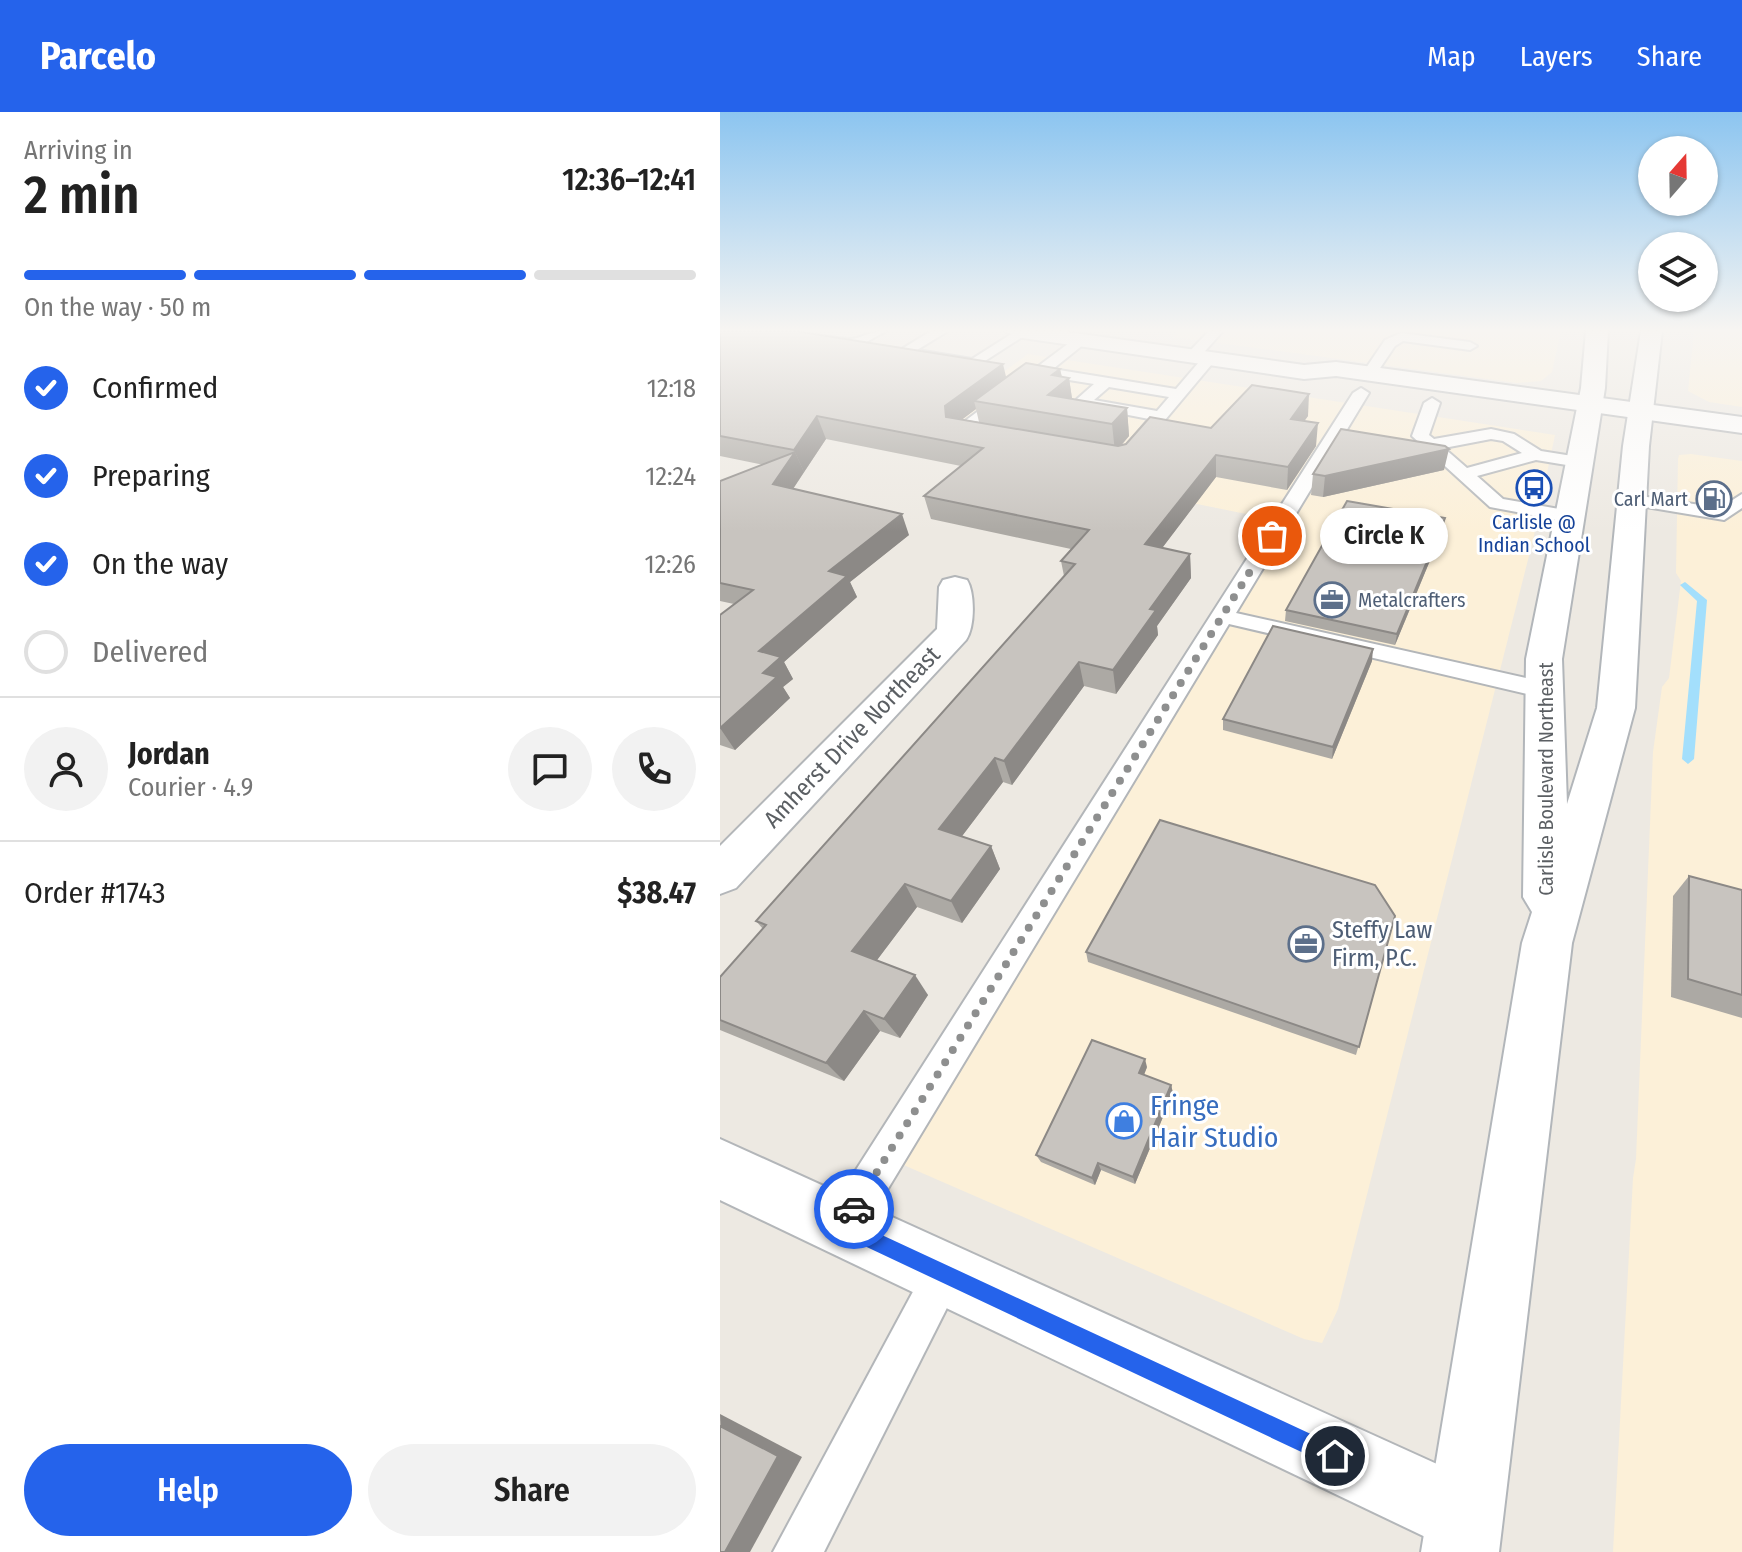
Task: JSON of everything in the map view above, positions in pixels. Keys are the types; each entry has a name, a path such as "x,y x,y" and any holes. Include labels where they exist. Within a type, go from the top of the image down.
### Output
{"main road":[{"path":"1416,398 1585,431 1640,422 1742,425"},
{"path":"1435,398 1585,431"},
{"name":"Carlisle Boulevard Northeast","path":"1547,943 1544,659 1589,398"},
{"name":"Carlisle Boulevard Northeast","path":"1463,1534 1547,943 1616,708 1644,398"},
{"path":"1640,422 1742,447"},
{"name":"Amherst Drive Northeast","path":"720,875 954,632 955,587"},
{"path":"720,1169 944,1274 1463,1534"}],"lane":[{"path":"988,438 959,433 1005,398"},
{"path":"1086,398 1082,402 1160,416"},
{"path":"1120,461 1176,398"},
{"path":"843,1226 1356,398"},
{"path":"1432,403 1420,436 1497,503 1569,516"},
{"path":"1464,474 1497,462 1536,455 1585,431"},
{"path":"1431,445 1470,442 1491,434 1508,437 1536,455"},
{"path":"1634,500 1724,514 1742,499"},
{"path":"1222,616 1544,690"},
{"path":"798,1552 944,1274"}],"shaded area":[{"path":"968,398 1316,398 1555,435 1533,540 1338,1309 1322,1343 1304,1339 899,1163 1291,523 1093,483 918,435"},
{"path":"1702,398 1742,398 1742,407"},
{"path":"1679,455 1742,461 1742,1552 1613,1552 1636,1159 1653,752 1662,687 1669,678 1681,581 1676,573 1678,459"}],"building":[{"path":"720,398 956,398 945,406 946,417 1118,446 1126,444 1150,417 1211,428 1239,398 1306,398 1291,419 1318,423 1288,467 1216,455 1145,544 1190,554 1150,609 1156,610 1113,670 1079,662 1004,761 995,758 939,829 991,846 951,901 905,884 852,951 915,975 884,1019 864,1011 826,1063 720,1020 720,977 766,925 756,921 1075,564 1061,561 1089,530 924,496 983,448 817,416 794,450 720,436"},
{"path":"978,398 1067,398 1127,408 1112,424 974,401"},
{"path":"1341,429 1449,449 1325,476 1313,474"},
{"path":"795,452 773,484 902,514 829,571 847,576 759,651 781,657 763,673 777,677 720,728 720,615 753,590 720,583 720,481"},
{"path":"1347,501 1445,518 1397,634 1286,610"},
{"path":"1273,626 1373,649 1333,747 1223,719"},
{"path":"1160,820 1375,885 1395,916 1359,1047 1086,952"},
{"path":"1689,876 1742,890 1742,995 1688,979"},
{"path":"1092,1040 1145,1059 1139,1073 1171,1085 1133,1177 1098,1163 1092,1178 1036,1155"},
{"path":"720,1426 778,1456 725,1552 720,1552"}],"waterway":[{"path":"1685,585 1702,600 1688,759"}],"way so far":[{"path":"854,1209 1272,536"}],"place":[{"name":"Carlisle @ Indian School","path":"1534,488"},
{"name":"Carl Mart","path":"1714,499"},
{"name":"Circle K","path":"1272,536"},
{"name":"Metalcrafters","path":"1332,600"},
{"name":"Steffy Law Firm, P.C.","path":"1306,944"},
{"name":"Fringe Hair Studio","path":"1124,1121"}],"route":[{"path":"854,1209 843,1226 1335,1456"}]}
